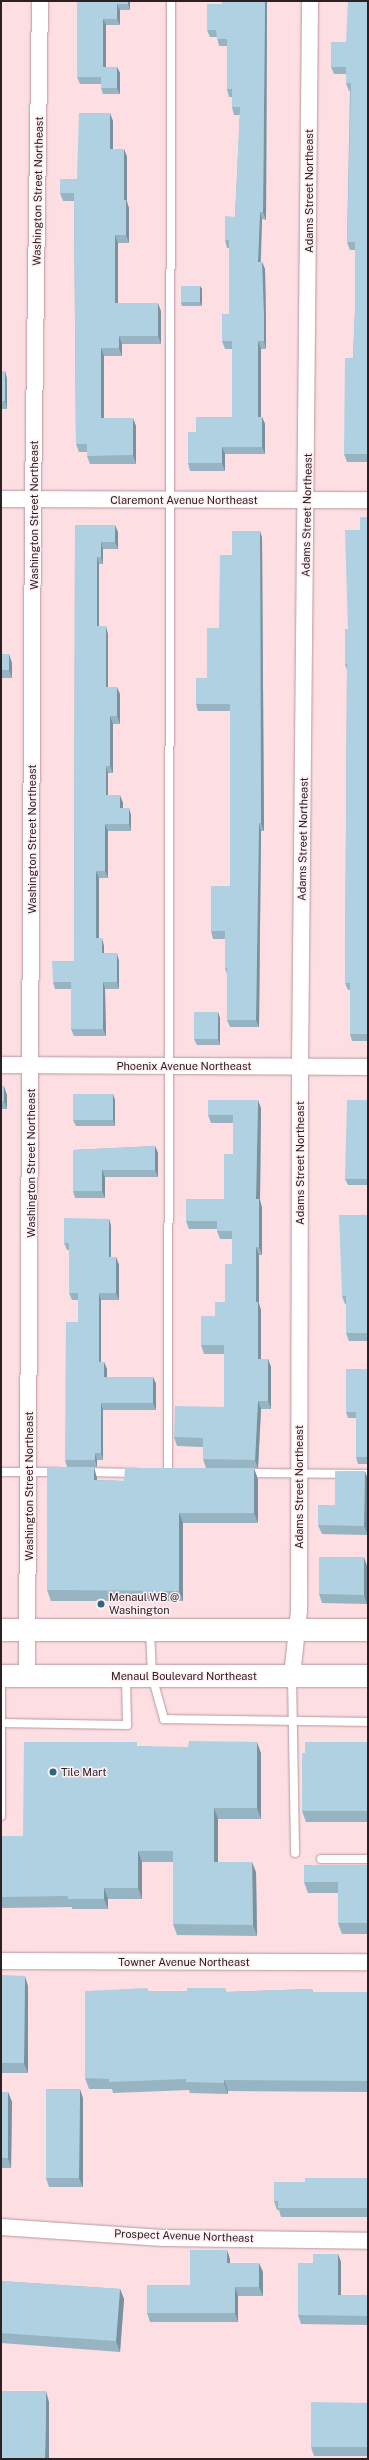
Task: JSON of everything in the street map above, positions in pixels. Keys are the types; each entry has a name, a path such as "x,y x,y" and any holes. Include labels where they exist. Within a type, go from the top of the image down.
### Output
{"main road":[{"path":"1,1630 368,1630"},
{"name":"Menaul Boulevard Northeast","path":"1,1676 368,1676"}],"street":[{"name":"Washington Street Northeast","path":"27,1676 30,1472 33,499 40,1"},
{"name":"Adams Street Northeast","path":"292,1676 299,1630 300,1067 307,500 310,1"},
{"name":"Claremont Avenue Northeast","path":"1,499 368,500"},
{"name":"Phoenix Avenue Northeast","path":"1,1065 368,1067"},
{"name":"Towner Avenue Northeast","path":"1,1961 368,1962"},
{"name":"Prospect Avenue Northeast","path":"1,2227 163,2238 368,2240"}],"lane":[{"path":"168,1473 171,1"},
{"path":"1,1472 145,1473"},
{"path":"238,1473 368,1474"},
{"path":"150,1630 152,1676 164,1719 368,1722"},
{"path":"1,1723 127,1725 126,1676"},
{"path":"292,1676 291,1721 295,1853"},
{"path":"1,1680 1,1816"},
{"path":"321,1859 368,1859"}],"building":[{"path":"77,1 128,1 128,4 117,4 117,19 103,19 103,67 117,67 117,88 101,88 101,77 77,77"},
{"path":"222,1 265,1 263,212 260,212 258,262 262,262 264,314 264,341 258,341 258,417 262,417 262,447 222,447 222,463 188,463 188,432 196,432 196,417 232,417 232,341 222,341 222,314 229,314 229,240 225,240 225,216 235,217 240,107 232,107 232,89 227,89 227,39 217,39 216,30 207,30 207,4 222,4"},
{"path":"348,1 368,1 368,454 344,454 345,358 353,358 355,311 355,242 347,242 351,83 346,83 346,67 331,67 331,42 346,42"},
{"path":"79,113 110,113 110,149 124,149 126,235 115,235 115,303 158,303 158,336 119,336 119,348 101,348 101,418 133,418 133,455 87,456 87,444 76,444 74,193 60,193 60,179 77,179"},
{"path":"181,286 200,286 200,302 181,302"},
{"path":"1,371 5,371 5,401 1,401"},
{"path":"360,517 368,517 368,1034 350,1034 350,983 345,983 347,664 345,664 345,629 348,629 345,530 360,530"},
{"path":"75,525 115,525 115,542 101,542 101,557 97,557 97,626 106,626 106,687 117,687 117,716 110,716 110,766 106,766 106,795 120,795 120,808 129,808 129,824 105,824 105,871 96,871 96,938 102,938 102,953 117,953 117,982 103,982 103,1029 71,1029 71,982 53,982 52,961 74,961"},
{"path":"232,531 260,531 261,823 259,823 256,1020 227,1020 225,931 211,931 211,886 230,886 230,704 196,704 196,678 207,678 207,628 219,628 220,555 232,555"},
{"path":"1,654 9,654 9,670 1,670"},
{"path":"194,1012 218,1012 218,1039 194,1039"},
{"path":"1,1086 4,1086 4,1101 1,1101"},
{"path":"73,1094 113,1094 113,1120 73,1120"},
{"path":"208,1100 258,1100 256,1199 259,1199 259,1247 256,1247 256,1302 258,1302 258,1359 268,1359 268,1401 258,1401 255,1460 203,1459 203,1438 174,1437 175,1406 224,1407 224,1345 201,1345 201,1316 215,1316 215,1302 225,1302 225,1264 232,1264 232,1231 217,1231 217,1221 186,1221 186,1199 224,1199 224,1154 233,1154 233,1115 208,1115"},
{"path":"347,1100 368,1100 368,1179 345,1179"},
{"path":"155,1146 155,1170 102,1170 102,1191 73,1191 73,1150"},
{"path":"339,1215 368,1215 368,1333 346,1333 346,1296 342,1296"},
{"path":"64,1218 109,1219 109,1257 116,1257 116,1293 99,1293 99,1362 104,1362 104,1377 153,1377 153,1403 101,1403 101,1453 95,1453 95,1460 65,1460 66,1322 78,1322 78,1293 69,1293 69,1243 64,1243"},
{"path":"346,1369 368,1369 368,1457 356,1457 356,1412 346,1412"},
{"path":"47,1467 94,1467 94,1480 124,1481 125,1468 254,1468 254,1513 179,1513 179,1591 47,1590"},
{"path":"335,1471 365,1471 364,1526 318,1525 318,1505 335,1505"},
{"path":"319,1557 364,1557 364,1595 319,1594"},
{"path":"189,1741 257,1742 257,1808 214,1808 214,1862 252,1862 253,1925 173,1924 173,1851 138,1851 138,1888 104,1888 104,1899 68,1899 68,1896 1,1897 1,1836 23,1836 24,1742 137,1742 137,1746 188,1747"},
{"path":"305,1742 368,1742 368,1811 302,1811 302,1753 305,1753"},
{"path":"304,1865 368,1865 368,1923 338,1923 338,1882 304,1882"},
{"path":"1,1975 25,1976 24,2063 1,2063"},
{"path":"147,1988 147,1991 187,1991 187,1988 225,1988 225,1992 312,1989 312,1992 368,1992 368,2081 224,2080 224,2083 186,2082 186,2079 109,2082 109,2079 85,2078 85,1991"},
{"path":"46,2089 80,2089 79,2178 46,2178"},
{"path":"1,2092 8,2092 8,2158 1,2158"},
{"path":"305,2178 368,2178 368,2208 278,2208 278,2201 274,2201 274,2182 305,2182"},
{"path":"190,2250 227,2250 227,2263 259,2263 259,2287 235,2287 235,2313 147,2313 147,2285 190,2285"},
{"path":"313,2254 338,2254 338,2295 368,2295 368,2316 298,2315 298,2263 313,2263"},
{"path":"1,2281 120,2289 116,2341 1,2333"},
{"path":"1,2391 46,2391 45,2459 1,2459"},
{"path":"311,2402 368,2403 368,2447 311,2447"}],"place":[{"name":"Menaul WB @ Washington","path":"101,1604"},
{"name":"Tile Mart","path":"53,1772"}]}
